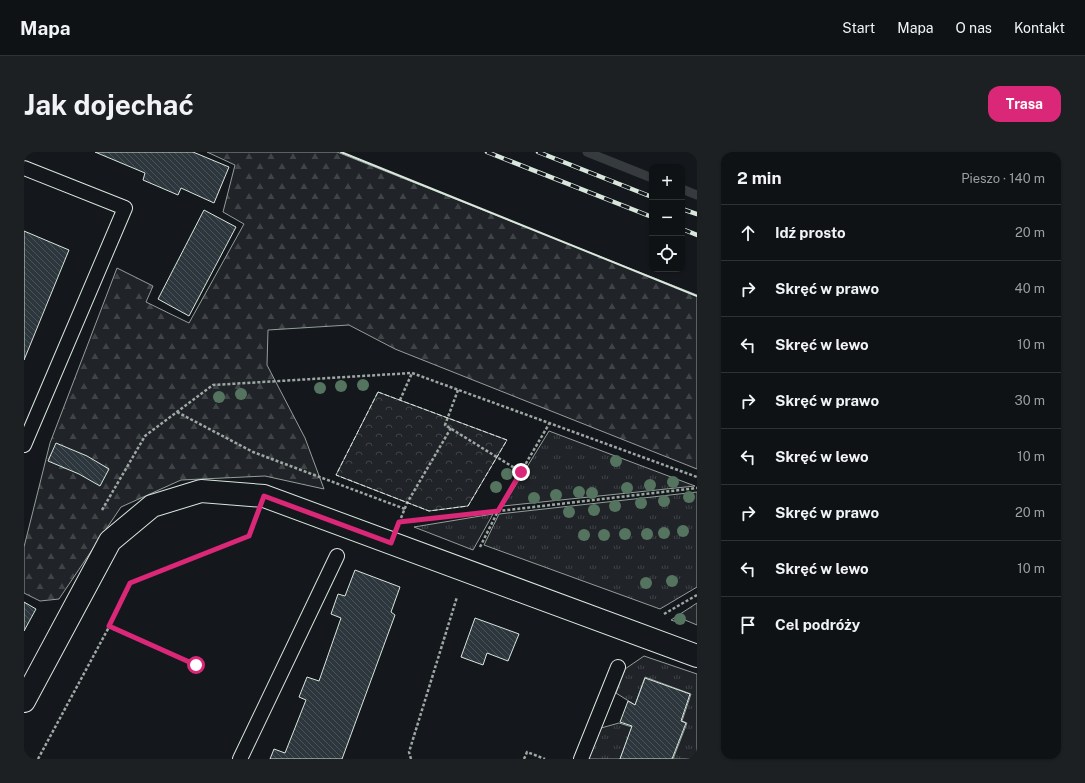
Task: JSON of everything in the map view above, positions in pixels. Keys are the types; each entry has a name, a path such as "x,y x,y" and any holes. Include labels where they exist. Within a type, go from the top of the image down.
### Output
{"street":[{"path":"24,701 110,541 152,506 201,491 264,496 697,656"}],"lane":[{"path":"24,168 125,208 24,445"},
{"path":"240,759 337,556"},
{"path":"581,759 618,667"}],"path":[{"path":"400,400 412,373"},
{"path":"101,512 145,436 213,385 412,373 697,477"},
{"path":"458,390 445,425 521,472"},
{"path":"177,412 253,452 405,509"},
{"path":"478,551 498,511 550,424"},
{"path":"391,543 405,509 452,428"},
{"path":"399,522 697,488"},
{"path":"38,759 109,626 130,583 249,536 264,496"},
{"path":"411,759 410,752 465,571"},
{"path":"640,635 653,620 697,595"},
{"path":"109,626 196,665"},
{"path":"524,759 527,752 545,759"}],"green space":[{"path":"207,152 337,152 697,295 697,469 395,349 349,325 268,330 267,365 305,438 324,489 265,476 181,480 121,507 59,599 40,601 24,593 24,547 50,443 117,268 153,286 146,302 189,323 244,224 223,212 235,165"},
{"path":"378,392 507,440 468,506 429,511 336,475"},
{"path":"549,431 695,486 503,506"},
{"path":"697,492 697,587 660,609 484,545 499,514"},
{"path":"493,514 473,550 414,527"},
{"path":"697,603 697,625 685,620 680,623 671,620"},
{"path":"644,656 697,674 697,759 673,759 687,723 682,721 691,694 645,677 635,705 616,693 625,669"},
{"path":"619,723 632,727 620,759 587,759 601,728"}],"building":[{"path":"95,152 193,152 229,167 214,203 181,188 178,195 143,180 145,173"},
{"path":"204,210 236,227 189,316 158,299"},
{"path":"24,231 69,250 24,360"},
{"path":"56,443 87,456 109,469 100,486 79,474 48,461"},
{"path":"355,570 400,587 391,612 395,615 342,759 270,759 274,749 285,753 306,700 299,697 307,677 319,681 341,618 331,614 338,594 345,596"},
{"path":"24,602 36,609 24,631"},
{"path":"475,618 519,634 508,661 487,653 483,665 461,657"},
{"path":"645,678 690,694 681,721 686,723 672,759 620,759 632,726 620,722 628,701 635,705"}],"waterway":[{"path":"587,152 649,177"},
{"path":"685,190 697,195"}],"railway":[{"path":"487,152 649,216"},
{"path":"538,152 649,196"},
{"path":"685,210 697,214"},
{"path":"685,230 697,235"}],"fence":[{"path":"378,392 507,440 468,506 429,511 336,475 378,392"}],"wall":[{"path":"341,152 697,296"}],"route":[{"path":"196,665 109,626 130,583 249,536 264,496 391,543 399,522 498,511 521,472"}]}
